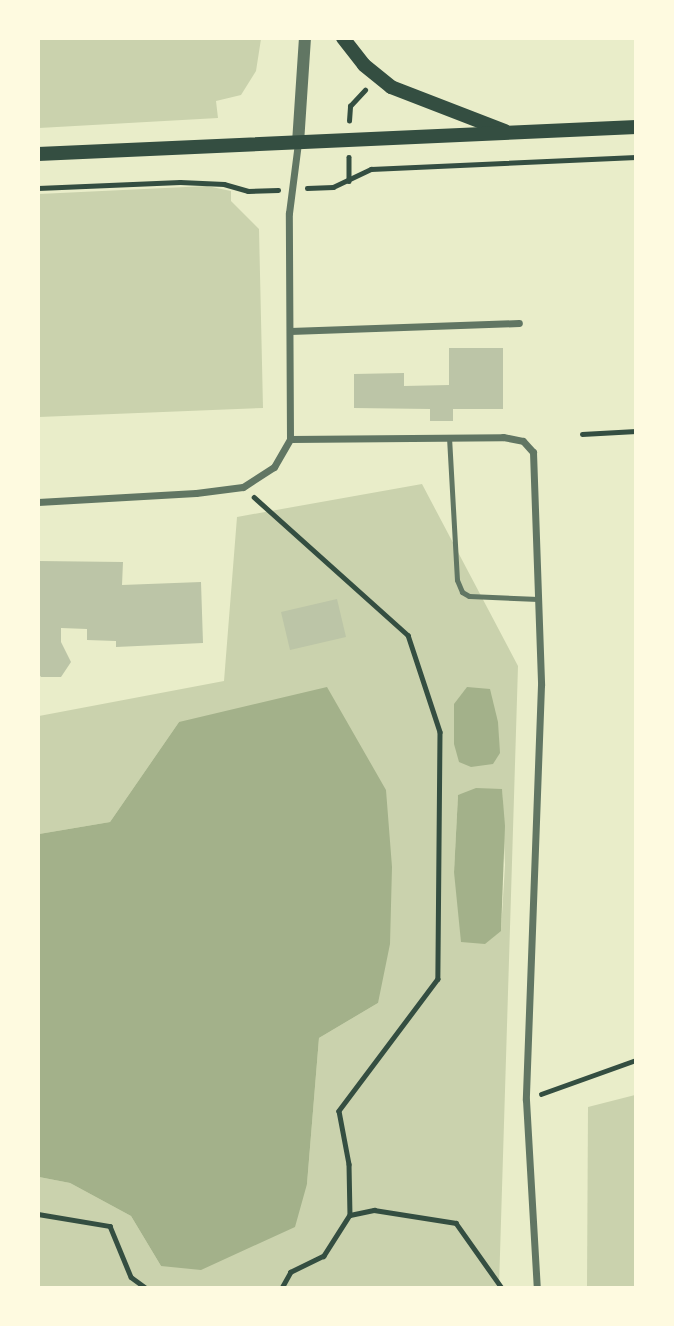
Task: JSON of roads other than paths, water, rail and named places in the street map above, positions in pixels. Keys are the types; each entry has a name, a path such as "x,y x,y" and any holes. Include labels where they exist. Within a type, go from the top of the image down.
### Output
{"main road":[{"path":"343,38 364,65 391,87 513,134"},
{"path":"38,154 635,127"}],"street":[{"path":"38,502 195,493 243,487 274,467 290,439 289,213 298,143 305,38"},
{"path":"290,331 519,323"},
{"path":"290,439 503,437 523,441 533,452 541,685 526,1100 537,1287"}],"lane":[{"path":"449,437 457,580 462,592 469,596 538,599"}]}
